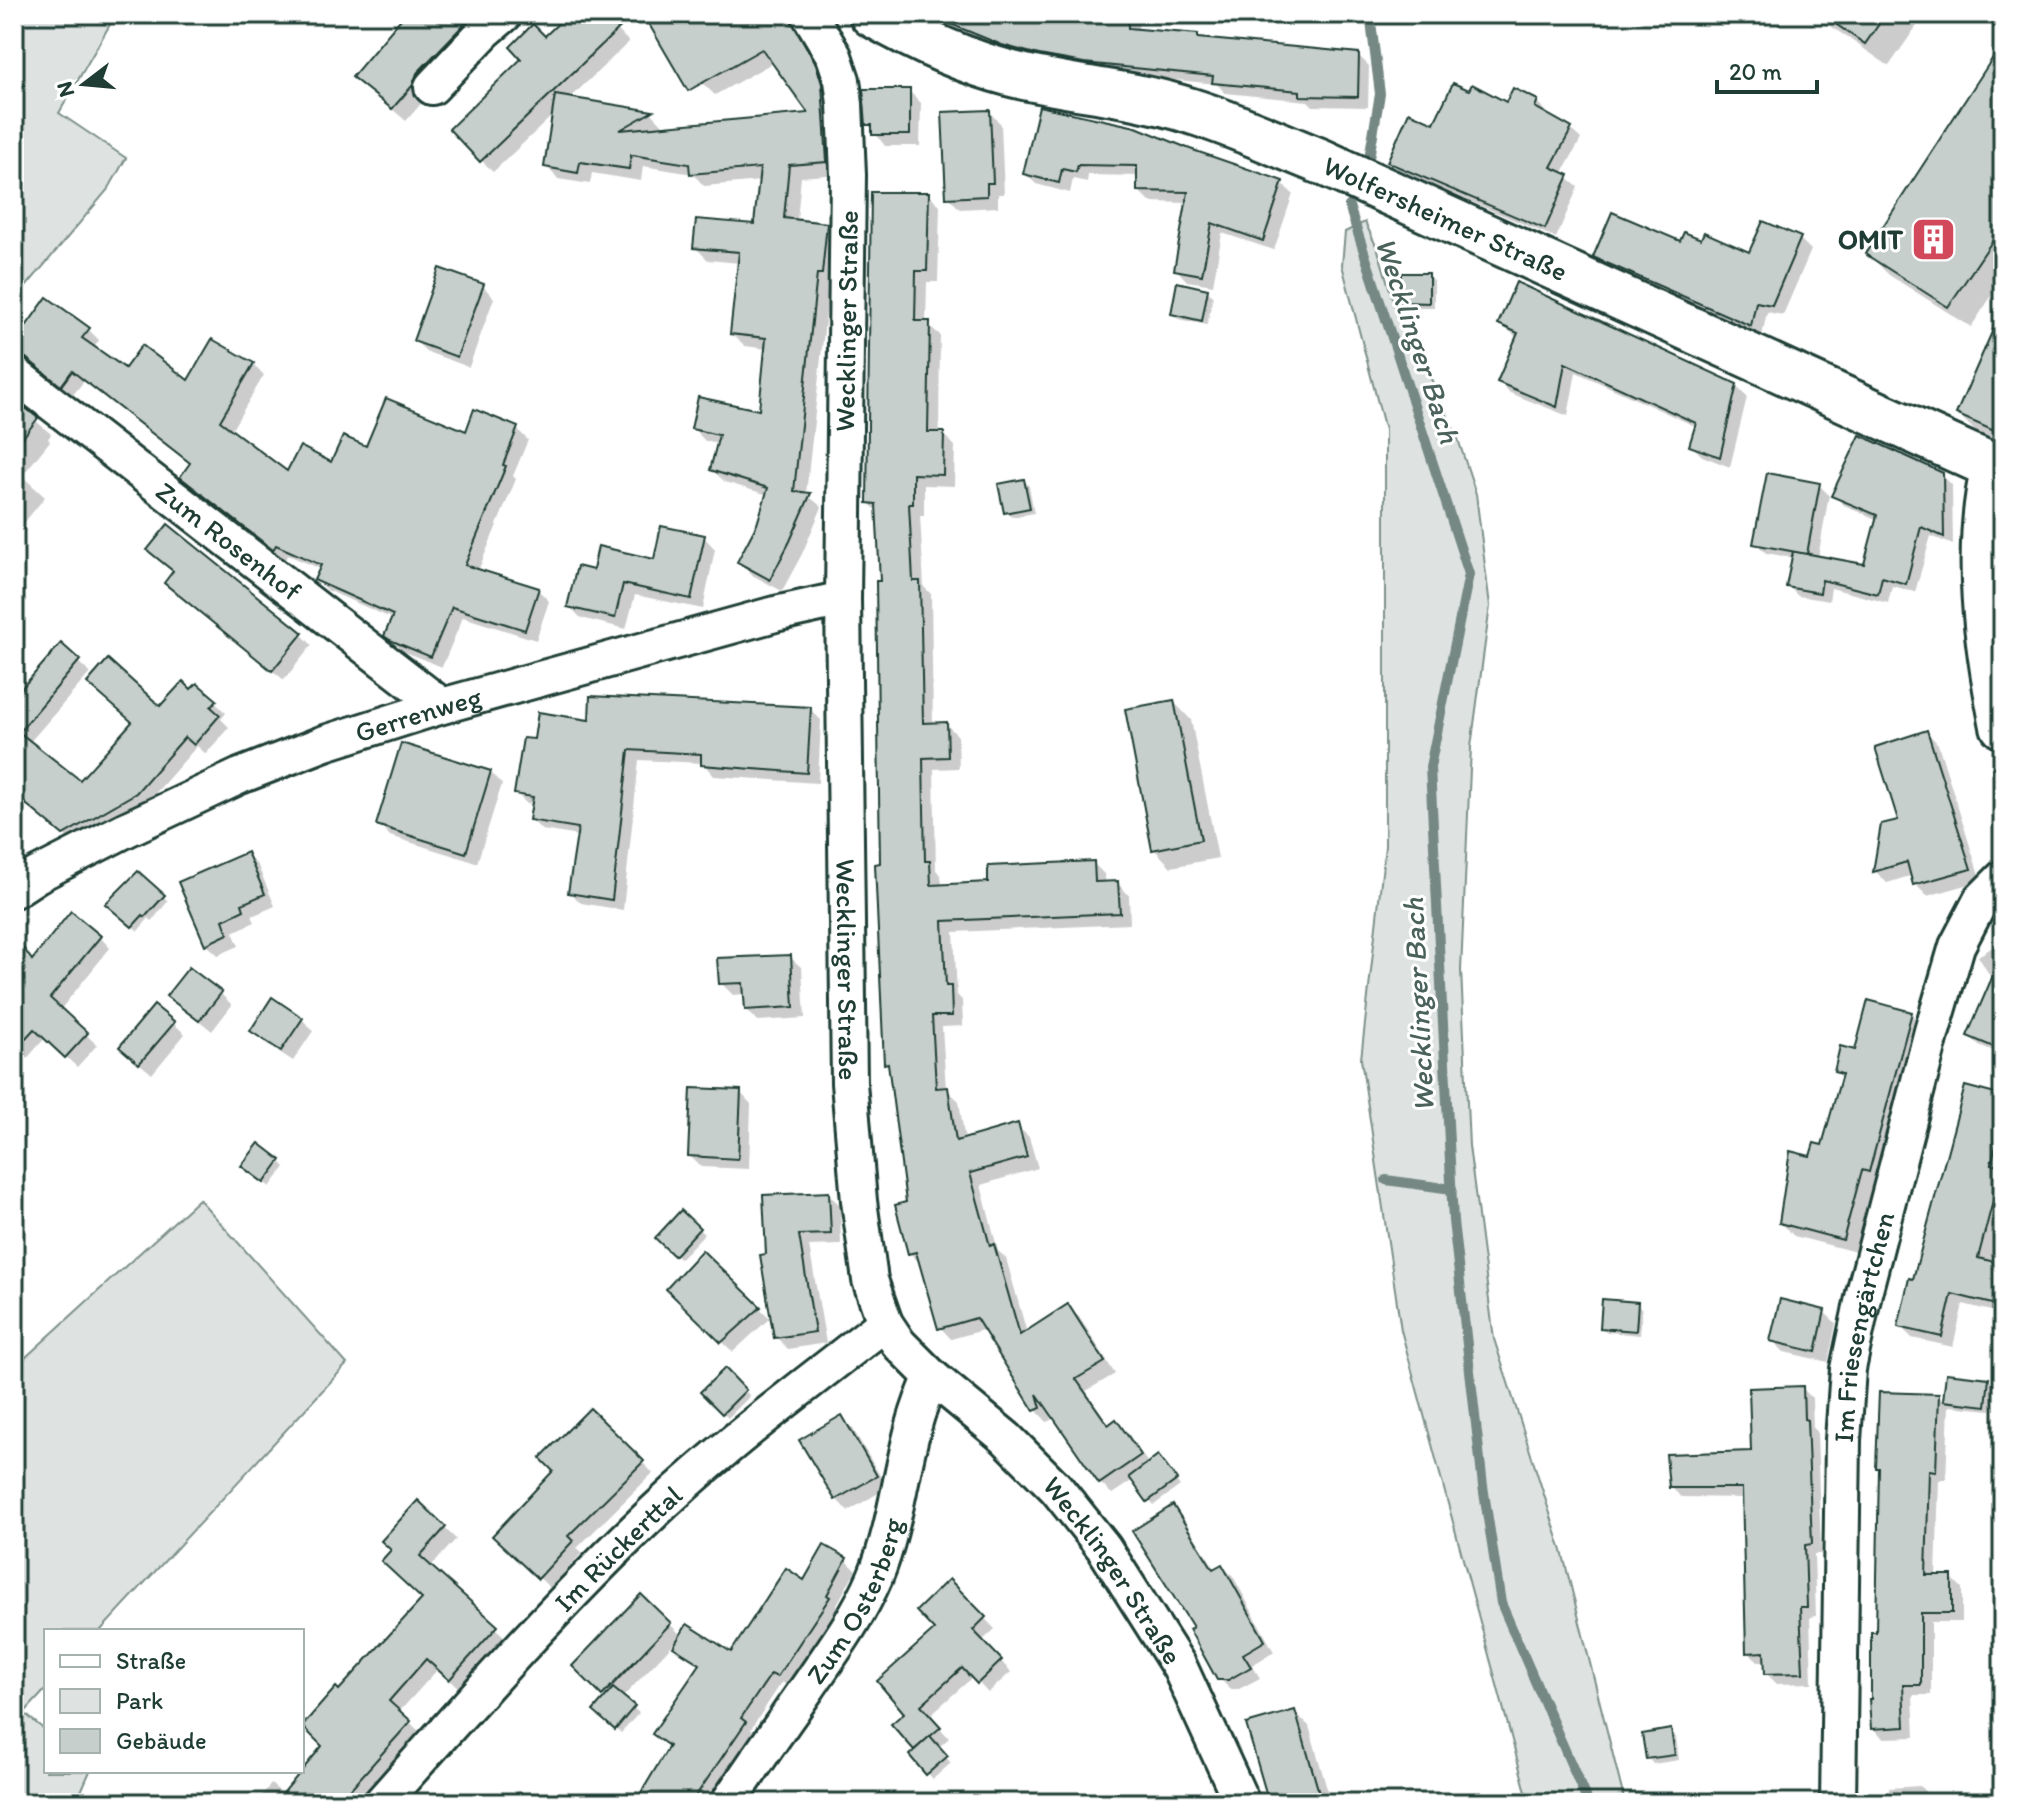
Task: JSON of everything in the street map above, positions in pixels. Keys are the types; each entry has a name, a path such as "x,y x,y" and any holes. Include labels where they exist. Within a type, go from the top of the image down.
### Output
{"street":[{"path":"432,87 505,14"},
{"name":"Wecklinger Straße","path":"809,14 834,56 842,80 845,104 848,175 843,599 849,1083 859,1201 870,1280 885,1323 899,1344 932,1377 1006,1438 1056,1488 1104,1548 1180,1668 1242,1803"},
{"name":"Wolfersheimer Straße","path":"872,14 911,36 968,61 1014,75 1178,107 1322,162 1999,468"},
{"name":"Zum Rosenhof","path":"14,374 442,706"},
{"path":"1999,468 1984,533 1985,604 1993,677 2003,726"},
{"name":"Gerrenweg","path":"14,890 63,861 240,776 325,743 442,706 775,614 843,599"},
{"name":"Im Friesengärtchen","path":"1838,1803 1843,1440 1848,1369 1872,1262 1957,946 1981,900 2003,878"},
{"name":"Im Rückerttal","path":"381,1803 511,1657 655,1511 734,1441 885,1323"},
{"name":"Zum Osterberg","path":"728,1803 848,1629 875,1576 893,1520 915,1416 932,1377"}],"green space":[{"path":"14,14 116,14 59,113 126,158 109,188 14,301"},
{"path":"1365,222 1378,250 1398,317 1428,372 1458,439 1476,494 1490,606 1471,747 1461,970 1469,1146 1494,1339 1562,1551 1625,1803 1529,1803 1401,1330 1361,1059 1385,846 1385,430 1342,265 1345,232"},
{"path":"199,1199 347,1364 102,1629 44,1629 44,1691 24,1713 44,1729 44,1773 89,1773 76,1803 14,1803 14,1368"}],"building":[{"path":"405,14 474,14 417,73 413,85 392,109 352,77"},
{"path":"568,14 634,14 480,162 449,129 521,59 510,47 533,24 545,36"},
{"path":"643,14 788,14 816,64 822,84 827,162 789,165 784,218 827,223 822,274 817,274 794,491 811,493 770,580 737,562 757,524 768,488 710,470 719,435 691,429 698,397 759,410 766,338 730,334 739,252 693,248 696,219 754,224 760,168 690,174 689,164 631,155 629,169 580,162 578,173 544,167 555,95 653,111 620,130 808,113 762,49 688,91"},
{"path":"926,14 1128,14 1128,28 1198,34 1198,38 1359,53 1358,97 1300,96 1300,91 1212,83 1213,76 1084,63 1039,55 1002,45"},
{"path":"1821,14 1886,14 1865,44"},
{"name":"OMIT","path":"2003,42 2003,225 1948,307 1865,254"},
{"path":"1453,83 1469,90 1472,84 1506,102 1513,88 1538,100 1535,107 1572,128 1551,167 1569,175 1545,229 1387,162 1409,112 1434,123"},
{"path":"863,89 910,89 910,135 872,135 872,125 866,125"},
{"path":"1039,106 1136,127 1283,181 1263,241 1212,223 1202,275 1174,270 1188,192 1137,191 1137,166 1078,165 1076,172 1062,169 1059,183 1023,174"},
{"path":"990,110 993,183 987,183 987,196 946,198 942,112"},
{"path":"871,192 929,192 927,271 916,271 915,321 930,321 928,432 944,432 943,475 913,474 913,504 909,504 913,581 920,581 923,723 947,722 948,757 923,758 925,861 930,861 931,885 988,882 988,866 1094,861 1095,882 1118,881 1120,913 943,921 946,986 951,986 952,1016 932,1016 936,1088 948,1087 956,1141 1018,1123 1027,1157 970,1173 990,1246 994,1244 1020,1335 1068,1304 1105,1362 1076,1379 1108,1425 1116,1419 1141,1455 1099,1484 1037,1394 1041,1408 1034,1411 976,1318 938,1329 916,1252 908,1254 895,1205 906,1202 888,1063 884,1064 875,864 880,863 876,581 880,581 876,504 867,503"},
{"path":"1612,212 1680,241 1684,232 1701,239 1704,232 1749,252 1763,221 1801,237 1772,305 1756,302 1751,326 1593,257"},
{"path":"439,268 484,284 457,357 413,341"},
{"path":"1401,273 1429,273 1429,303 1400,302"},
{"path":"1177,282 1208,289 1202,321 1171,314"},
{"path":"1516,282 1737,384 1720,457 1689,446 1696,423 1565,363 1557,407 1497,382 1518,333 1498,324"},
{"path":"47,297 90,328 82,338 125,368 142,345 188,380 212,339 254,363 220,421 287,471 300,446 331,462 343,436 366,446 386,398 466,431 474,409 518,427 503,465 506,466 465,565 539,588 525,630 452,607 431,657 384,636 393,615 314,580 321,565 276,545 273,550 180,477 190,463 72,371 61,386 26,358 14,354 14,343"},
{"path":"2003,307 2003,435 1956,414"},
{"path":"14,399 38,418 14,449"},
{"path":"1860,435 1943,473 1944,537 1921,527 1906,584 1882,577 1878,594 1822,580 1820,593 1786,587 1793,551 1864,564 1877,515 1831,496"},
{"path":"1767,473 1820,483 1807,554 1753,544"},
{"path":"1024,479 1030,508 1004,513 998,484"},
{"path":"168,524 303,633 272,671 164,583 173,571 147,550"},
{"path":"661,526 705,535 691,599 623,584 615,618 567,607 577,566 593,570 598,546 654,559"},
{"path":"61,643 80,660 19,732 80,780 132,722 87,683 108,659 160,706 183,681 191,689 197,683 217,700 211,707 220,715 194,745 185,737 136,793 63,835 14,794 14,697"},
{"path":"590,696 811,707 807,773 701,765 701,754 629,750 612,900 568,893 578,828 529,820 533,797 514,794 523,738 534,739 538,712 589,720"},
{"path":"1174,700 1201,840 1152,850 1125,709"},
{"path":"1927,730 1971,869 1913,885 1907,862 1873,872 1881,824 1898,820 1875,747"},
{"path":"401,743 491,771 466,853 376,825"},
{"path":"247,852 265,894 242,904 244,910 223,920 228,934 205,945 178,882"},
{"path":"138,871 165,895 132,927 105,904"},
{"path":"71,911 101,936 50,998 88,1033 65,1058 34,1029 14,1051 14,935 32,960"},
{"path":"2003,952 2003,1051 1967,1036"},
{"path":"791,955 794,1007 745,1010 743,983 719,984 717,958"},
{"path":"189,967 222,992 199,1021 166,996"},
{"path":"272,997 303,1018 281,1051 250,1031"},
{"path":"1868,1000 1912,1012 1869,1172 1862,1170 1843,1240 1779,1223 1790,1151 1810,1156 1814,1143 1822,1145 1842,1074 1834,1072 1840,1046 1855,1050"},
{"path":"154,1005 175,1022 139,1064 119,1047"},
{"path":"1965,1086 2003,1096 2003,1120 1991,1164 2002,1167 1978,1258 2003,1264 2003,1276 1996,1305 1952,1294 1942,1337 1898,1327 1909,1278 1913,1279"},
{"path":"691,1088 741,1090 738,1159 688,1156"},
{"path":"259,1143 281,1160 264,1183 241,1166"},
{"path":"829,1192 831,1234 799,1235 815,1332 774,1338 760,1255 766,1254 763,1195"},
{"path":"681,1210 700,1228 674,1256 655,1238"},
{"path":"702,1250 761,1307 721,1343 666,1289"},
{"path":"1602,1299 1638,1302 1636,1331 1600,1328"},
{"path":"1780,1299 1825,1310 1816,1352 1770,1341"},
{"path":"725,1368 746,1390 722,1414 700,1392"},
{"path":"1946,1373 1989,1378 1986,1406 1943,1401"},
{"path":"1803,1386 1812,1544 1805,1545 1807,1607 1800,1607 1803,1673 1765,1674 1764,1652 1746,1653 1742,1488 1669,1488 1666,1454 1751,1451 1749,1388"},
{"path":"1879,1392 1939,1394 1936,1471 1929,1470 1926,1575 1952,1575 1952,1613 1921,1613 1921,1685 1903,1685 1905,1727 1871,1729 1869,1699 1871,1632 1876,1632"},
{"path":"590,1408 644,1461 568,1536 573,1541 538,1579 492,1536 553,1471 540,1458"},
{"path":"842,1415 877,1476 835,1500 799,1440"},
{"path":"1158,1455 1177,1480 1147,1502 1129,1477"},
{"path":"418,1500 446,1527 420,1556 498,1626 449,1680 426,1659 389,1701 411,1721 338,1803 275,1803 300,1773 304,1773 304,1768 322,1746 304,1728 304,1724 422,1599 381,1561 391,1550 381,1541"},
{"path":"1173,1505 1213,1569 1222,1564 1265,1641 1243,1654 1251,1667 1228,1680 1217,1680 1189,1629 1193,1627 1132,1531"},
{"path":"824,1545 847,1558 827,1595 830,1597 777,1677 771,1674 741,1718 746,1722 691,1803 635,1803 669,1746 652,1734 700,1664 673,1647 687,1624 731,1652 786,1568 804,1580"},
{"path":"949,1579 986,1617 973,1630 1002,1660 977,1684 962,1668 921,1705 941,1727 914,1750 891,1724 904,1713 877,1681 934,1630 916,1611"},
{"path":"641,1594 671,1623 602,1696 572,1666"},
{"path":"613,1688 635,1706 615,1730 593,1711"},
{"path":"1295,1710 1322,1803 1269,1803 1246,1724"},
{"path":"1671,1729 1675,1755 1646,1759 1642,1734"},
{"path":"930,1736 948,1756 926,1775 909,1755"}],"waterway":[{"name":"Wecklinger Bach","path":"1369,158 1380,94 1370,14"},
{"name":"Wecklinger Bach","path":"1349,206 1469,574 1430,767 1453,1221 1483,1486 1501,1603 1588,1803"},
{"path":"1386,1180 1452,1189"}],"place":[{"name":"OMIT","path":"1934,239"}]}
